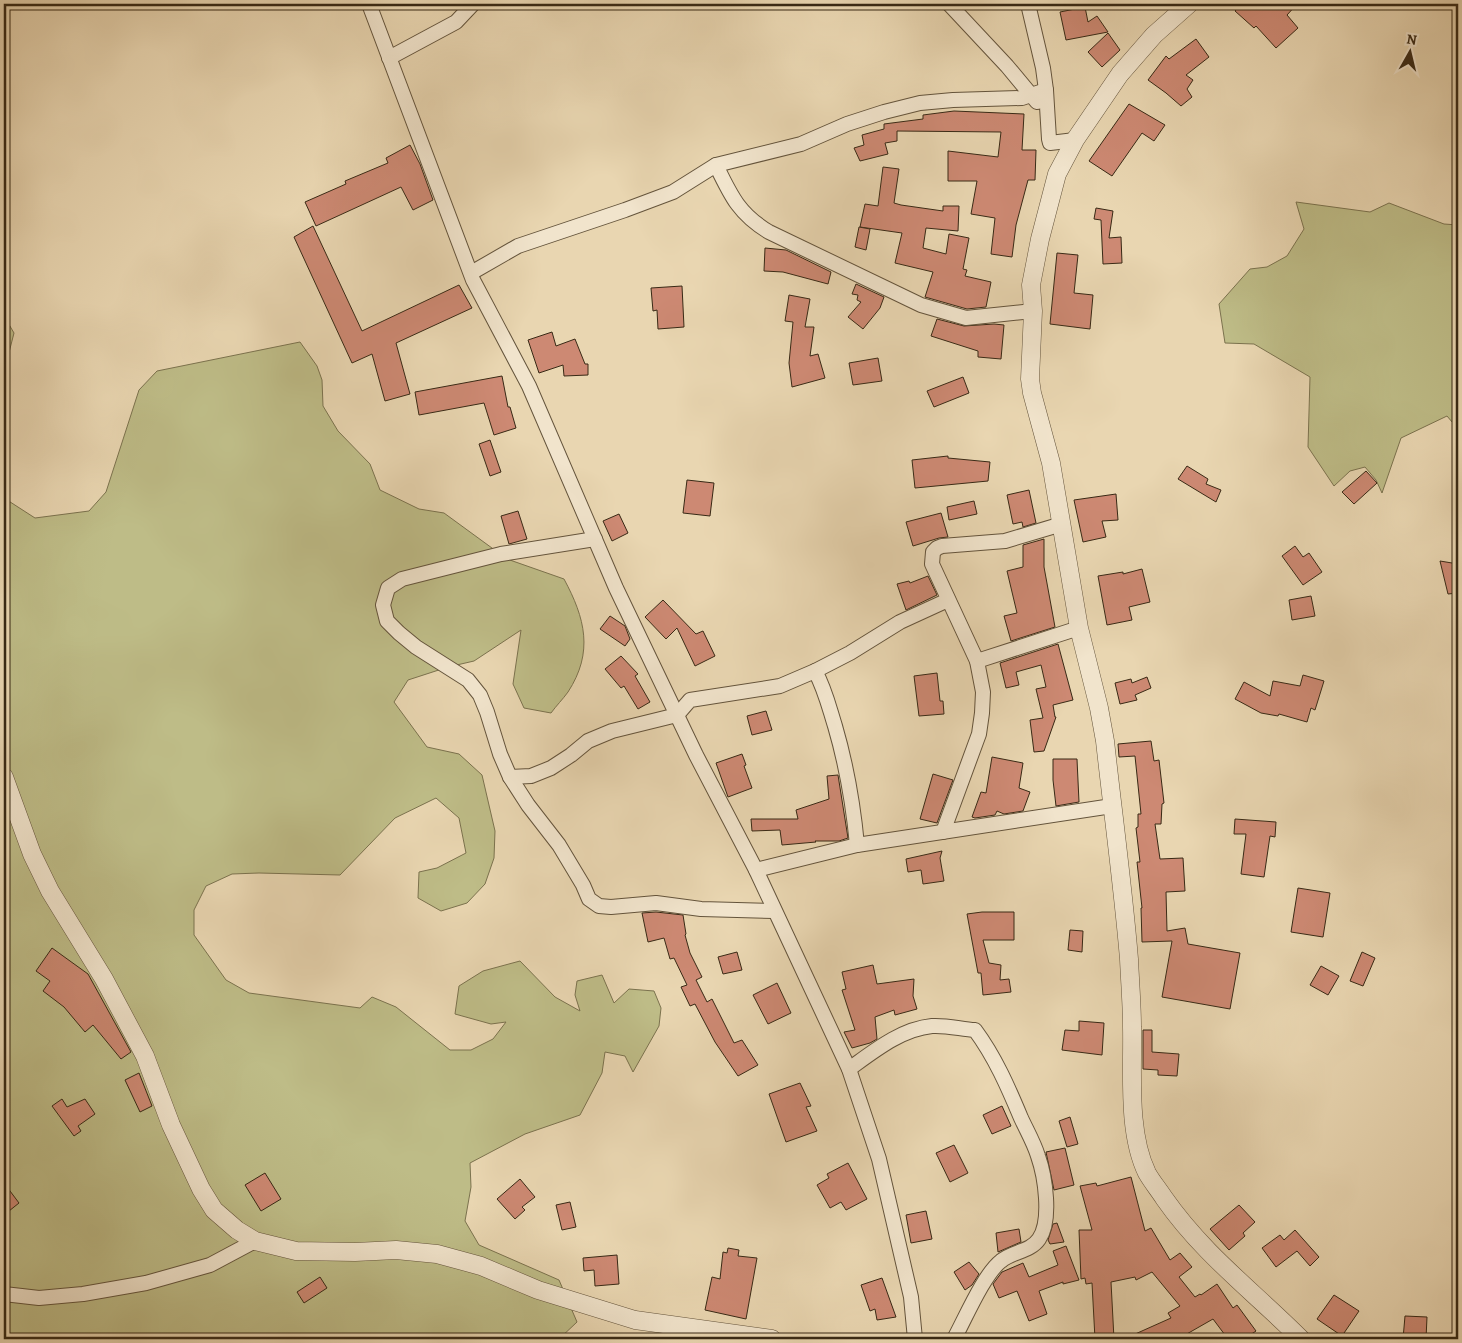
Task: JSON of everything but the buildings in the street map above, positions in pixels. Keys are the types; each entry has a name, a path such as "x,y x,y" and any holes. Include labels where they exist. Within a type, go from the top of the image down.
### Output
{"street":[{"path":"369,4 473,280 529,386 616,588 677,715 756,870 849,1069 879,1159 911,1296 915,1339"},
{"path":"389,58 456,22 473,4"},
{"path":"949,4 1007,66 1047,113"},
{"path":"1028,4 1043,68 1050,143 1075,140"},
{"path":"1189,4 1154,35 1120,74 1075,140 1057,174 1040,239 1031,284 1033,311 1030,380 1051,464 1079,628 1103,733 1129,959 1132,1090 1137,1138 1141,1156 1148,1174 1180,1220 1219,1263 1300,1339"},
{"path":"471,273 518,246 673,192 716,165 801,144 848,124 920,103 1032,96 1046,90"},
{"path":"716,165 733,199 744,214 755,224 921,306 966,318 1033,311"},
{"path":"942,832 979,734 984,692 977,661 932,564 932,552 942,546 1005,541 1062,524"},
{"path":"595,539 501,554 402,578 388,588 383,605 387,621 416,646 468,680 480,695 510,777 559,845 583,885 589,899 599,906 611,907 656,903 700,909 774,911"},
{"path":"510,777 531,776 551,768 588,741 612,731 677,715 690,700 780,686 815,671 850,653 900,622 948,600"},
{"path":"977,661 1079,628"},
{"path":"815,671 824,688 846,766 853,802 857,844"},
{"path":"4,777 32,854 50,891 104,979 145,1056 171,1125 201,1189 214,1210 237,1230 255,1241 296,1251 355,1252 396,1250 437,1254 480,1266 538,1290 635,1320 772,1339"},
{"path":"756,870 857,844 1112,806"},
{"path":"849,1069 886,1042 919,1029 932,1026 946,1026 975,1030 1003,1076 1038,1157 1045,1192 1046,1216 1041,1236 1036,1244 1014,1253 1001,1261 990,1273 954,1339"},
{"path":"4,1294 39,1298 83,1294 146,1283 210,1265 255,1241"}],"shaded area":[{"path":"1296,202 1370,212 1389,203 1444,224 1458,225 1458,429 1447,416 1401,438 1382,493 1376,480 1365,467 1350,471 1334,486 1308,447 1310,377 1254,344 1225,343 1219,304 1250,269 1267,267 1287,256 1304,229"},
{"path":"4,316 14,333 4,372"},
{"path":"300,342 317,366 322,380 323,406 338,431 370,464 380,490 419,509 444,513 507,559 564,579 577,607 581,621 584,649 576,677 568,692 551,713 524,708 513,684 521,630 474,661 408,680 394,702 427,747 459,754 482,775 495,831 494,858 485,884 467,903 441,911 418,898 419,872 437,868 466,853 459,818 436,798 395,818 340,875 232,874 206,886 194,910 194,935 226,980 249,993 360,1008 372,997 396,1007 450,1050 471,1050 493,1039 506,1022 491,1024 455,1014 459,986 483,971 520,961 555,997 580,1011 575,995 577,981 602,975 614,1003 629,989 654,991 661,1008 659,1026 633,1072 625,1056 605,1052 602,1073 580,1115 525,1134 470,1163 471,1187 465,1221 479,1245 559,1280 577,1322 559,1339 4,1339 4,498 35,518 89,511 106,492 139,390 157,371"}]}
